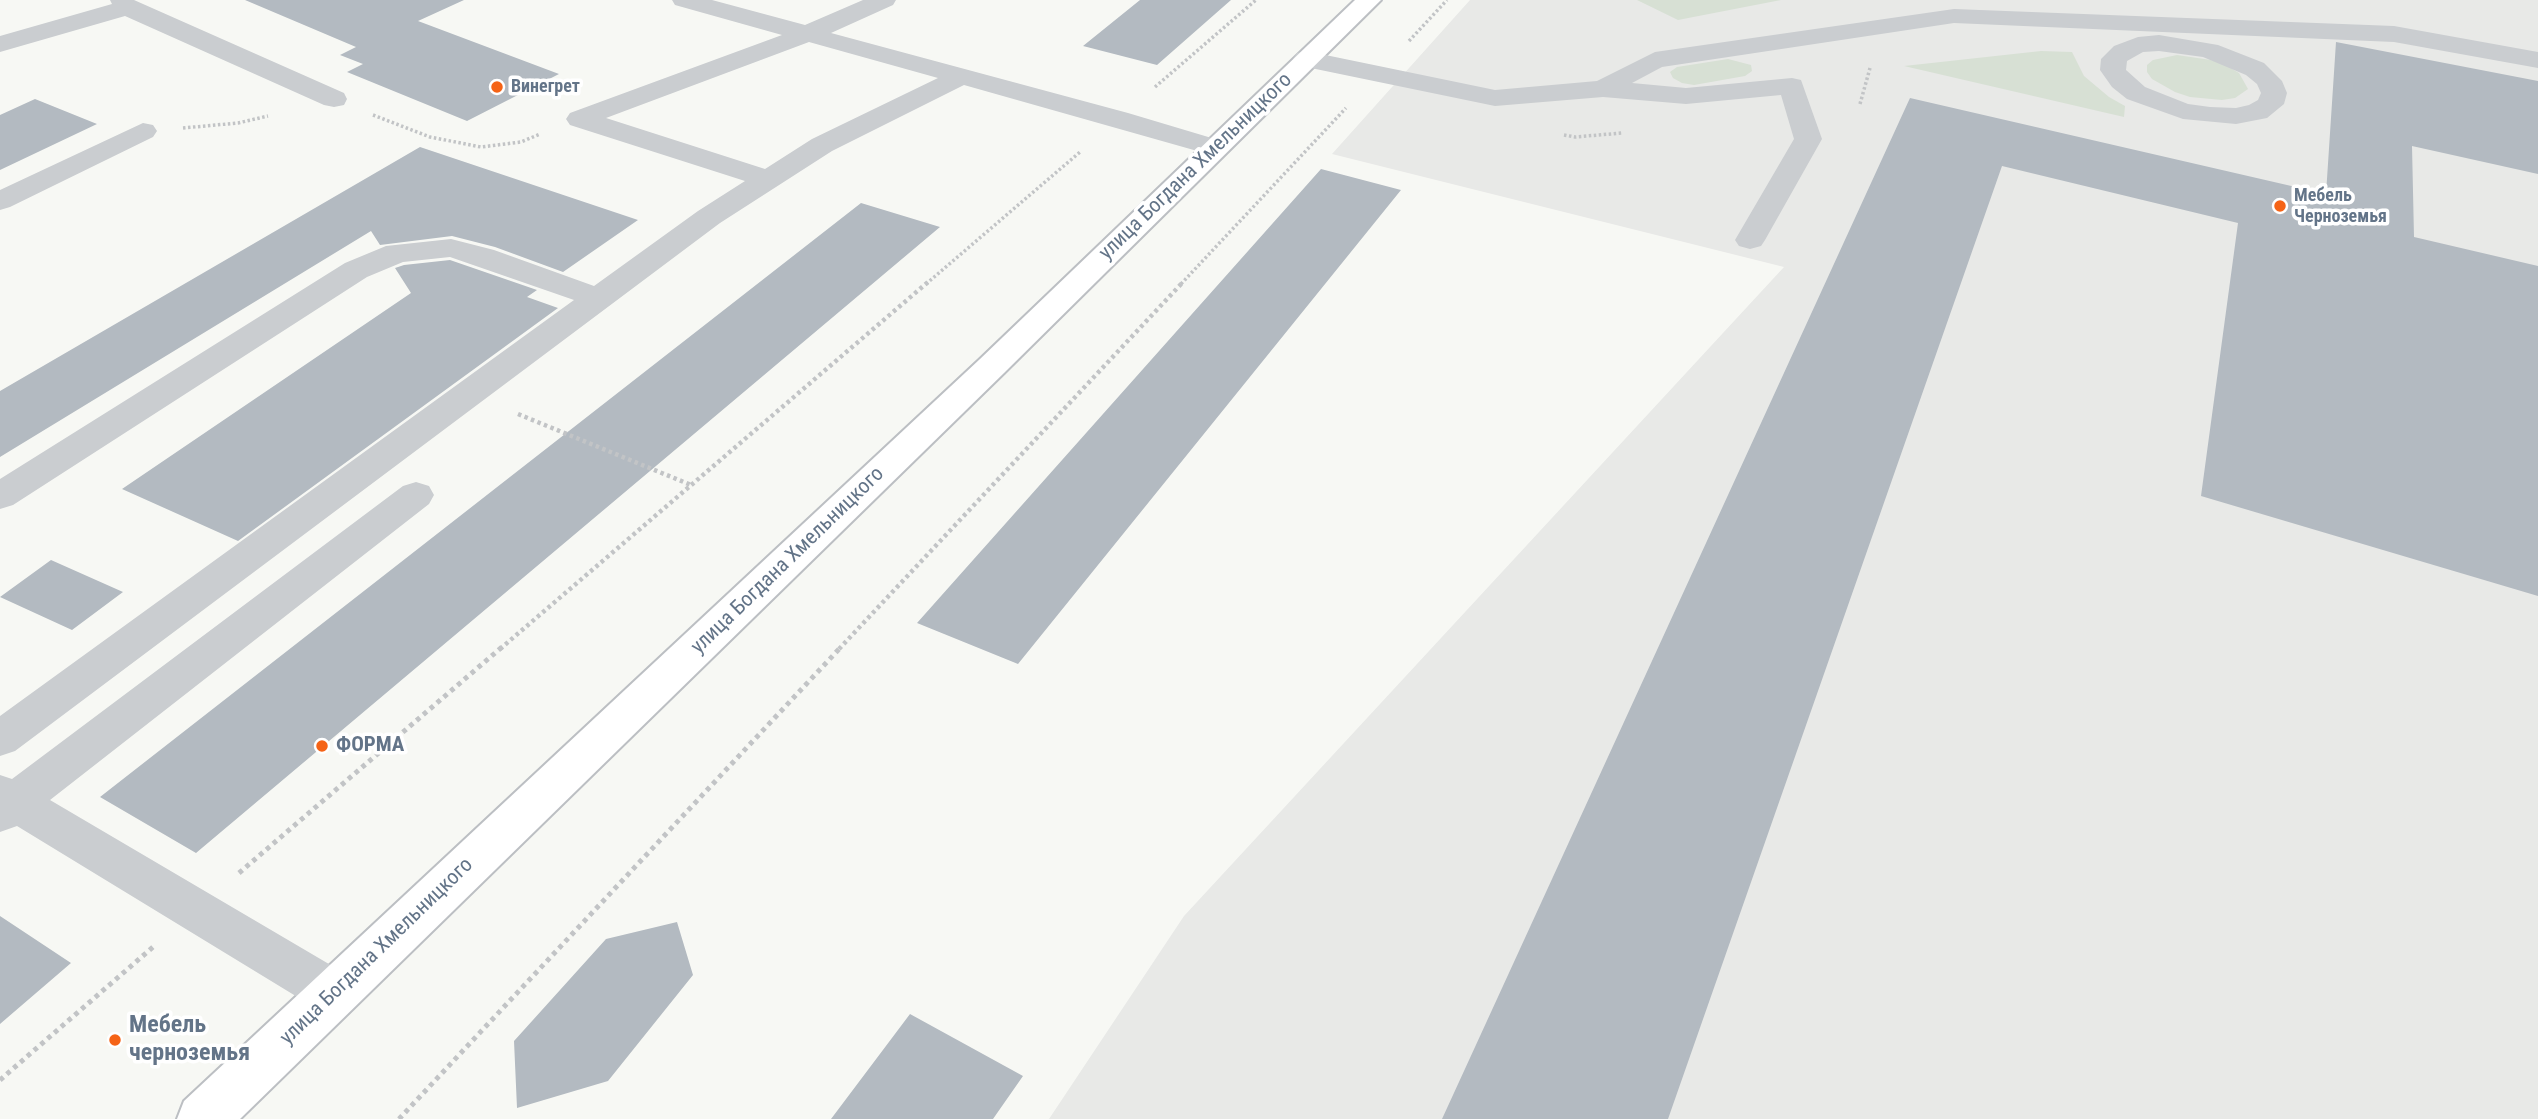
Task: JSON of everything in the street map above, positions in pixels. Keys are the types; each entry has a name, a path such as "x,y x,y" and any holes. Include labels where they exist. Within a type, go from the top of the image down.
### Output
{"main road":[{"name":"улица Богдана Хмельницкого","path":"203,1119 992,366 1369,0"}],"street":[{"path":"684,0 818,29 916,66 1118,119 1215,148"},
{"path":"580,119 818,29 884,0"},
{"path":"788,3 818,29"},
{"path":"0,44 124,4 334,99"},
{"path":"1603,89 1655,60 1954,16 2394,34 2538,60"},
{"path":"2021,19 2123,51"},
{"path":"2234,58 2265,29"},
{"path":"1307,59 1495,98 1603,89 1686,96 1792,86 1834,34"},
{"path":"2171,44 2209,50 2234,58 2255,69 2269,81 2274,93 2270,104 2257,112 2210,115 2183,111 2136,93 2121,81 2113,69 2114,59 2123,51 2138,45 2171,44"},
{"path":"0,739 709,217 822,145 960,77"},
{"path":"1750,240 1808,139 1792,86"},
{"path":"580,119 768,179"},
{"path":"0,201 143,131"},
{"path":"0,496 356,270 397,253 451,248 598,298"},
{"path":"334,993 197,909 5,802 416,495"}],"path":[{"path":"0,1080 1256,0"},
{"path":"399,1119 1447,0"},
{"path":"1860,104 1871,66"},
{"path":"143,131 238,123 334,99 430,137 481,147 521,142 580,119"},
{"path":"468,393 692,485"}],"shaded area":[{"name":"Мебель Черноземья","path":"1470,0 2538,0 2538,1119 1049,1119 1184,916 1784,267 1332,154"},
{"path":"1637,0 1781,0 1678,20"},
{"path":"2041,51 2072,52 2084,76 2109,97 2125,106 2124,117 1904,66"},
{"path":"2177,55 2211,60 2227,66 2239,73 2248,89 2235,98 2222,100 2190,97 2152,79 2147,72 2147,65 2153,60"},
{"path":"1728,59 1751,65 1752,71 1745,76 1694,85 1682,83 1673,78 1670,72 1677,67"}],"building":[{"path":"245,0 464,0 418,21 559,74 467,121 347,72 363,64 340,55 356,47"},
{"path":"1140,0 1231,0 1157,65 1083,46"},
{"path":"2336,42 2538,81 2538,174 2412,146 2414,237 2538,266 2538,596 2201,496 2238,223 2002,166 1668,1119 1442,1119 1910,98 2326,194"},
{"path":"35,99 97,124 0,170 0,115"},
{"path":"420,147 638,220 563,272 495,247 452,236 380,245 371,231 0,457 0,391"},
{"path":"1321,169 1401,190 1018,664 917,623"},
{"path":"861,203 940,227 196,853 100,797"},
{"path":"450,260 537,290 527,297 558,308 238,541 122,489 411,293 395,268"},
{"path":"51,560 123,592 72,630 0,597"},
{"path":"0,916 71,963 0,1024"},
{"path":"677,922 693,975 608,1081 517,1108 514,1041 606,939"},
{"path":"910,1014 1023,1076 993,1119 831,1119"}],"place":[{"name":"Винегрет","path":"497,87"},
{"name":"Мебель Черноземья","path":"2280,206"},
{"name":"ФОРМА","path":"322,746"},
{"name":"Мебель черноземья","path":"115,1040"}]}
